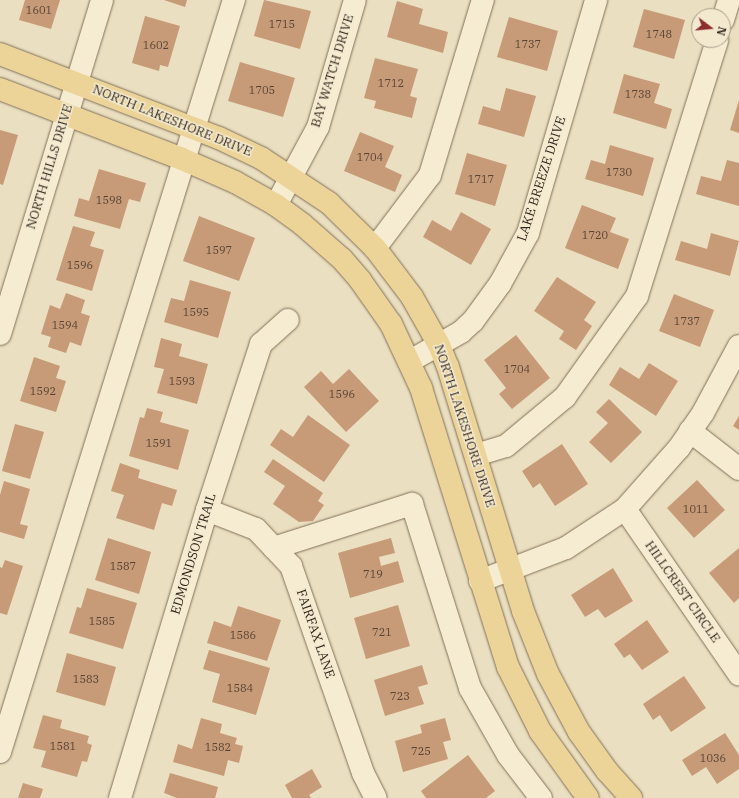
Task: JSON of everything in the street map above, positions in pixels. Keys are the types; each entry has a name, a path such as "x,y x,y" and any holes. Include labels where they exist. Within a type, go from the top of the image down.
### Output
{"main road":[{"name":"NORTH LAKESHORE DRIVE","path":"0,54 194,128 248,151 293,177 329,203 375,248 412,296 439,345 538,652 558,694 595,754 632,798"},
{"path":"0,89 182,159 235,182 276,205 320,238 360,280 391,324 410,361 429,410 480,581 504,655 518,688 555,754 588,798"}],"street":[{"name":"NORTH HILLS DRIVE","path":"0,334 102,0"},
{"path":"0,752 182,159 194,128 234,0"},
{"name":"BAY WATCH DRIVE","path":"276,205 293,177 318,127 354,0"},
{"path":"375,248 430,175 483,0"},
{"name":"LAKE BREEZE DRIVE","path":"410,361 439,345 473,321 500,284 528,233 596,0"},
{"path":"476,456 506,446 565,397 637,296 714,48"},
{"name":"EDMONDSON TRAIL","path":"120,798 207,510 261,344 288,320"},
{"path":"480,581 511,571 566,548 624,509 649,484 703,413 739,346"},
{"path":"690,431 739,468"},
{"path":"274,548 412,504 470,688 508,755 541,798"},
{"name":"HILLCREST CIRCLE","path":"624,509 739,674"},
{"name":"FAIRFAX LANE","path":"207,510 256,530 291,566 363,773 376,798"}],"building":[{"path":"25,0 60,0 51,29 19,20"},
{"path":"164,0 187,0 185,7"},
{"path":"264,0 311,11 300,49 254,36"},
{"path":"397,1 423,9 419,24 448,32 443,53 387,37"},
{"path":"644,9 685,20 674,59 633,47"},
{"path":"145,16 180,26 168,67 160,65 159,71 132,63"},
{"path":"509,17 558,31 547,71 497,57"},
{"path":"375,58 418,69 410,96 417,98 412,118 374,108 376,101 364,98"},
{"path":"240,62 295,78 283,117 228,101"},
{"path":"624,74 660,84 654,103 672,109 666,129 613,113"},
{"path":"506,88 536,96 524,137 478,124 483,106 500,111"},
{"path":"739,100 739,133 730,130"},
{"path":"0,130 18,135 3,185 0,184"},
{"path":"360,132 394,146 385,167 402,175 395,192 344,171"},
{"path":"610,145 654,158 643,196 585,179 591,160 605,164"},
{"path":"467,153 507,165 495,206 455,194"},
{"path":"727,160 739,163 739,206 696,194 701,176 721,181"},
{"path":"99,169 146,183 140,202 129,199 120,229 74,216 79,198 89,201"},
{"path":"582,205 616,218 610,232 629,239 618,269 565,248"},
{"path":"461,212 491,229 471,265 423,237 432,220 451,231"},
{"path":"199,216 255,238 239,281 183,261"},
{"path":"73,226 95,232 90,246 104,250 92,291 56,280"},
{"path":"711,233 739,241 730,276 675,260 681,241 707,249"},
{"path":"557,277 596,302 584,320 592,326 576,350 559,339 564,331 534,311"},
{"path":"190,280 231,292 218,338 164,322 171,298 184,301"},
{"path":"66,293 85,300 81,313 90,316 81,346 70,342 66,353 48,347 51,337 41,334 50,305 60,309"},
{"path":"674,294 714,310 700,347 659,331"},
{"path":"516,335 550,378 512,409 499,394 506,388 484,360"},
{"path":"161,338 182,344 179,356 208,364 197,404 157,393 164,369 154,367"},
{"path":"34,357 60,366 56,378 66,381 56,412 20,401"},
{"path":"649,363 678,381 656,416 609,385 620,367 639,379"},
{"path":"349,369 379,401 346,432 304,387 321,371 333,384"},
{"path":"609,399 642,432 611,463 589,442 608,423 596,412"},
{"path":"147,408 163,412 160,422 189,430 178,470 129,456 140,417 144,418"},
{"path":"308,415 350,445 324,482 270,445 281,429 293,437"},
{"path":"739,416 739,430 733,426"},
{"path":"15,424 44,432 30,479 2,471"},
{"path":"562,444 588,484 555,506 540,483 533,488 522,471"},
{"path":"273,459 323,493 318,501 324,505 313,521 299,522 273,504 285,486 264,472"},
{"path":"120,463 140,470 138,478 177,490 172,506 162,503 154,530 116,518 124,495 111,491"},
{"path":"697,480 725,510 694,538 667,508"},
{"path":"4,481 30,489 20,524 28,526 24,539 0,532 0,495"},
{"path":"108,538 151,552 139,594 95,580"},
{"path":"391,538 395,553 379,557 381,566 398,561 404,582 350,598 338,553"},
{"path":"739,548 739,598 734,603 709,573"},
{"path":"5,560 23,566 7,615 0,613 0,567 2,568"},
{"path":"613,568 633,601 605,618 598,609 585,617 571,595"},
{"path":"87,588 137,603 123,649 69,633 77,607 81,608"},
{"path":"398,605 410,646 366,659 354,618"},
{"path":"238,606 281,620 267,661 207,643 214,621 231,627"},
{"path":"647,620 669,652 642,670 630,654 624,658 614,644"},
{"path":"209,650 270,668 256,715 212,702 220,674 203,669"},
{"path":"67,653 116,667 105,706 56,692"},
{"path":"422,665 428,684 418,687 424,704 385,716 374,680"},
{"path":"684,676 706,708 671,732 660,715 653,720 643,704"},
{"path":"43,715 62,720 60,728 89,736 87,743 92,745 87,762 82,761 77,777 41,767 46,751 33,748"},
{"path":"201,718 222,724 220,733 237,738 235,744 243,746 239,763 228,760 224,776 173,762 178,744 192,749"},
{"path":"445,718 451,740 443,742 448,759 403,772 395,741 422,733 420,725"},
{"path":"725,733 739,755 739,769 717,784 706,767 692,776 682,760"},
{"path":"468,755 495,791 486,798 426,798 421,791"},
{"path":"312,769 322,787 309,795 311,798 292,798 285,785"},
{"path":"170,773 218,787 215,798 177,798 164,793"},
{"path":"23,783 43,789 40,798 18,798"}]}
